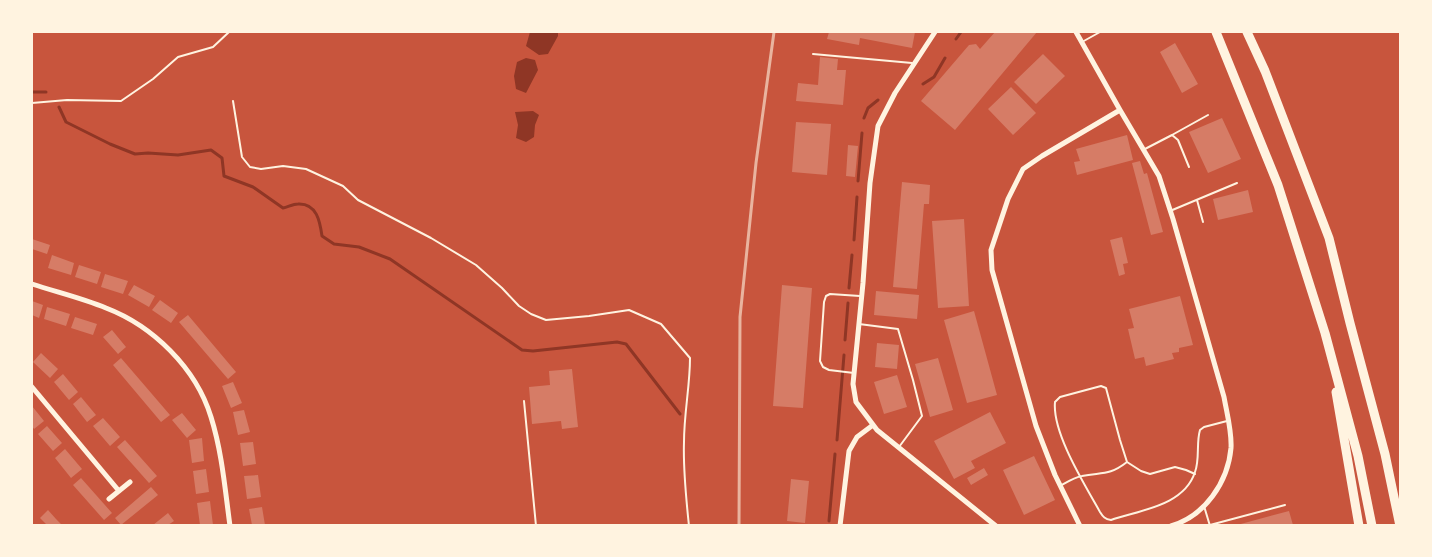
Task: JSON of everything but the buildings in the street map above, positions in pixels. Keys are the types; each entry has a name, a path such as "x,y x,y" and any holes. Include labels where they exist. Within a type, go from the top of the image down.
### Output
{"highway":[{"path":"1216,32 1278,184 1325,333 1358,456 1372,525"},
{"path":"1247,32 1265,71 1329,238 1386,454 1400,524"},
{"path":"1325,333 1359,525"}],"street":[{"path":"935,32 895,93 878,126 870,183 853,384 856,402 877,430 996,525"},
{"path":"1076,32 1159,176 1224,398 1231,448 1223,479 1204,506 1190,518 1172,525"},
{"path":"1080,525 1060,486 1036,426 992,270 991,250 1008,199 1023,169 1120,110"},
{"path":"32,284 107,308 134,322 158,339 178,360 198,386 211,415 219,446 230,525"},
{"path":"32,387 119,491"},
{"path":"840,525 849,451 857,437 873,425"},
{"path":"110,499 130,482"}],"lane":[{"path":"32,103 67,100 121,101 153,79 178,57 213,47 228,32"},
{"path":"1082,42 1100,32"},
{"path":"813,54 914,63"},
{"path":"1143,150 1208,115"},
{"path":"1172,135 1178,140 1189,167"},
{"path":"1170,211 1237,183"},
{"path":"1197,200 1203,222"},
{"path":"854,374 829,370 823,367 820,361 824,302 826,296 830,294 861,296"},
{"path":"859,324 898,329 914,380 922,416 898,448"},
{"path":"1195,474 1175,467 1150,474 1127,462 1106,388 1101,386 1060,397 1055,402 1055,413 1071,461 1103,517 1111,520 1167,502 1181,493 1195,474 1200,430 1228,421"},
{"path":"524,401 536,525"},
{"path":"1060,486 1080,476 1113,471 1127,462"},
{"path":"1204,506 1210,525 1285,504"}],"path":[{"path":"233,100 242,157 250,167 261,169 283,166 306,169 342,186 358,200 431,238 476,265 519,306 546,320 629,310 661,324 690,358 684,444 689,525"}],"shaded area":[{"path":"530,32 558,32 548,54 539,55 526,46"},
{"path":"526,58 535,60 538,70 526,93 516,89 514,76 517,62"},
{"path":"533,111 539,115 534,137 526,142 516,138 518,125 515,112"}],"waterway":[{"path":"956,39 961,32"},
{"path":"923,84 934,77 945,58"},
{"path":"32,92 46,92"},
{"path":"864,118 868,108 878,100"},
{"path":"59,107 66,122 135,154 178,155 211,150 222,158 224,176 253,187 283,208 294,204 309,207 316,214 322,236 334,244 359,247 390,259 522,350 533,351 617,342 626,344 680,414"},
{"path":"858,181 862,133"},
{"path":"854,240 857,197"},
{"path":"849,288 852,255"},
{"path":"845,340 848,303"},
{"path":"837,440 844,355"},
{"path":"829,521 835,454"}],"railway":[{"path":"739,526 740,317 756,163 774,32"}]}
